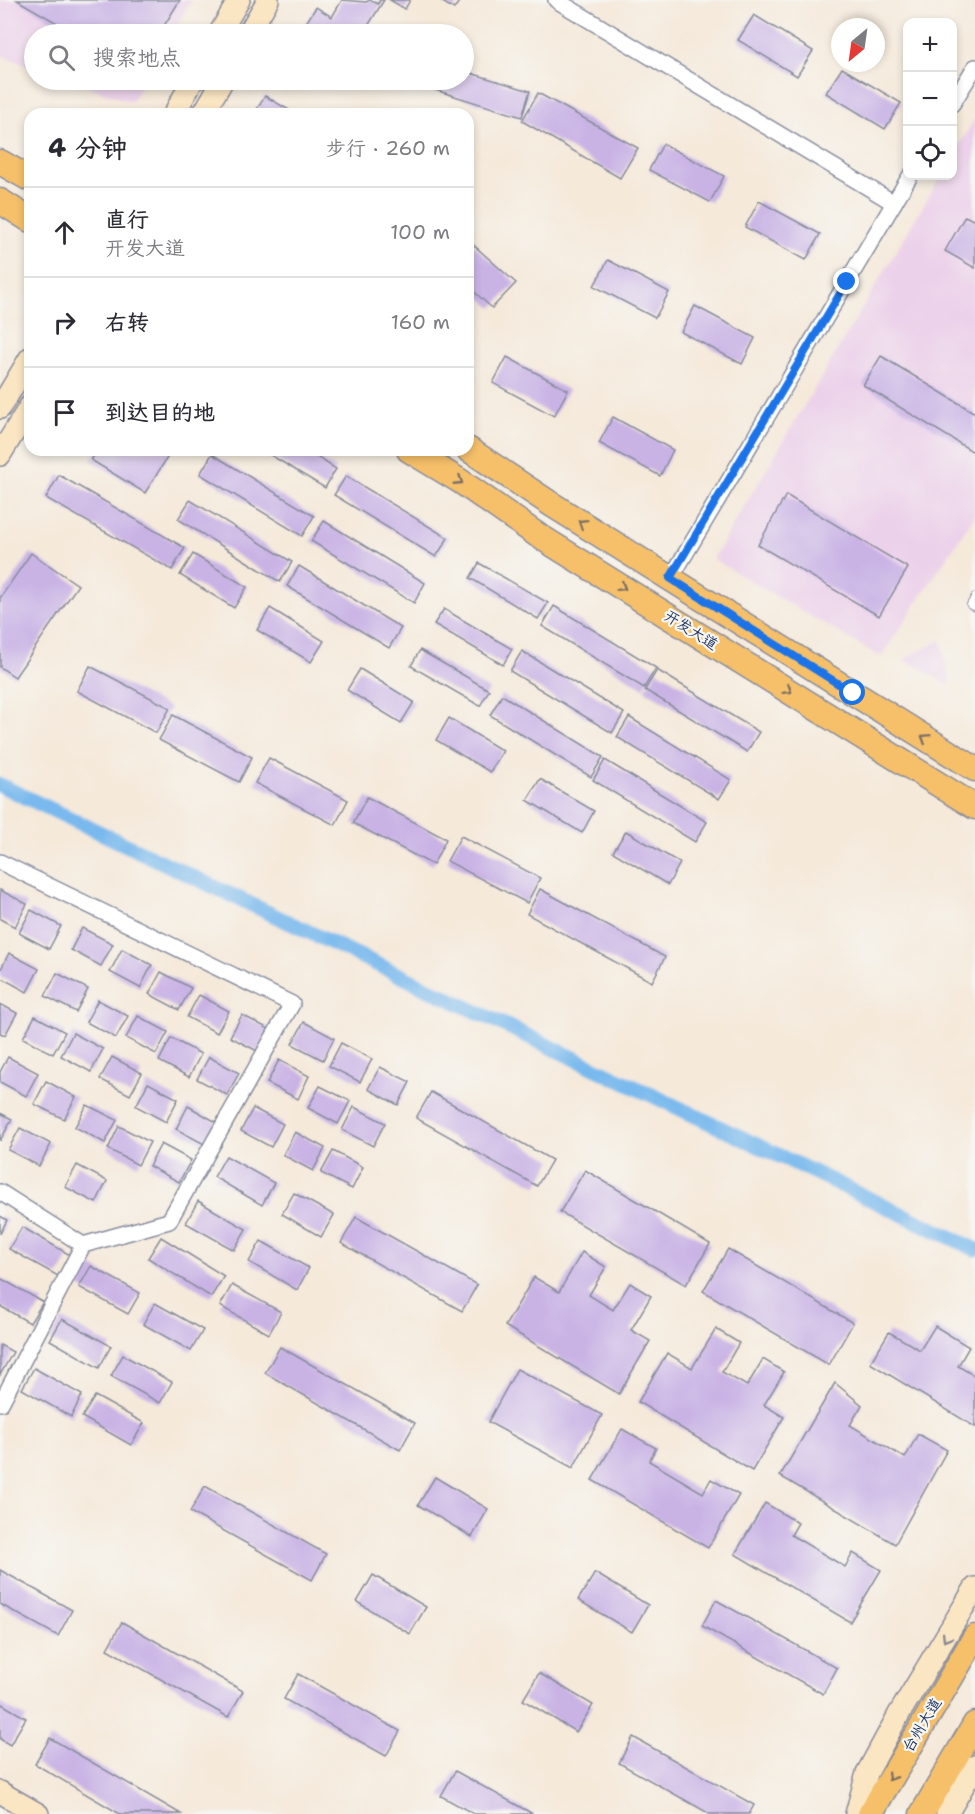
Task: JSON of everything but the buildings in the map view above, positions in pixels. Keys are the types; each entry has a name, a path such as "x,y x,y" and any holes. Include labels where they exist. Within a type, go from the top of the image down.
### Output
{"main road":[{"path":"225,24 239,0"},
{"path":"254,24 268,0"},
{"path":"177,108 187,90"},
{"path":"207,108 217,90"},
{"path":"0,162 24,176"},
{"path":"0,201 24,216"},
{"path":"0,408 24,368"},
{"path":"0,455 24,416"},
{"path":"474,452 975,769"},
{"name":"开发大道","path":"419,456 460,481 536,534 975,807"},
{"path":"856,1814 867,1773 899,1714 975,1588"},
{"name":"台州大道","path":"870,1814 975,1637"},
{"path":"922,1814 975,1724"},
{"path":"947,1814 975,1767"},
{"path":"0,1792 38,1814"}],"street":[{"path":"556,0 894,203"},
{"path":"957,96 975,67"},
{"path":"670,578 908,180"},
{"path":"0,862 292,1004 169,1221 83,1245 0,1403"},
{"path":"0,1192 83,1245"}],"lane":[{"path":"975,598 971,605 975,607"}],"shaded area":[{"path":"0,0 192,0 177,24 24,24 24,63 0,55"},
{"path":"97,90 139,90 131,102"},
{"path":"975,118 975,515 881,657 713,559 939,180 957,180 957,149"},
{"path":"941,640 950,686 904,659"}],"waterway":[{"path":"0,785 975,1249"}],"route":[{"path":"847,282 670,578 853,693"}]}
